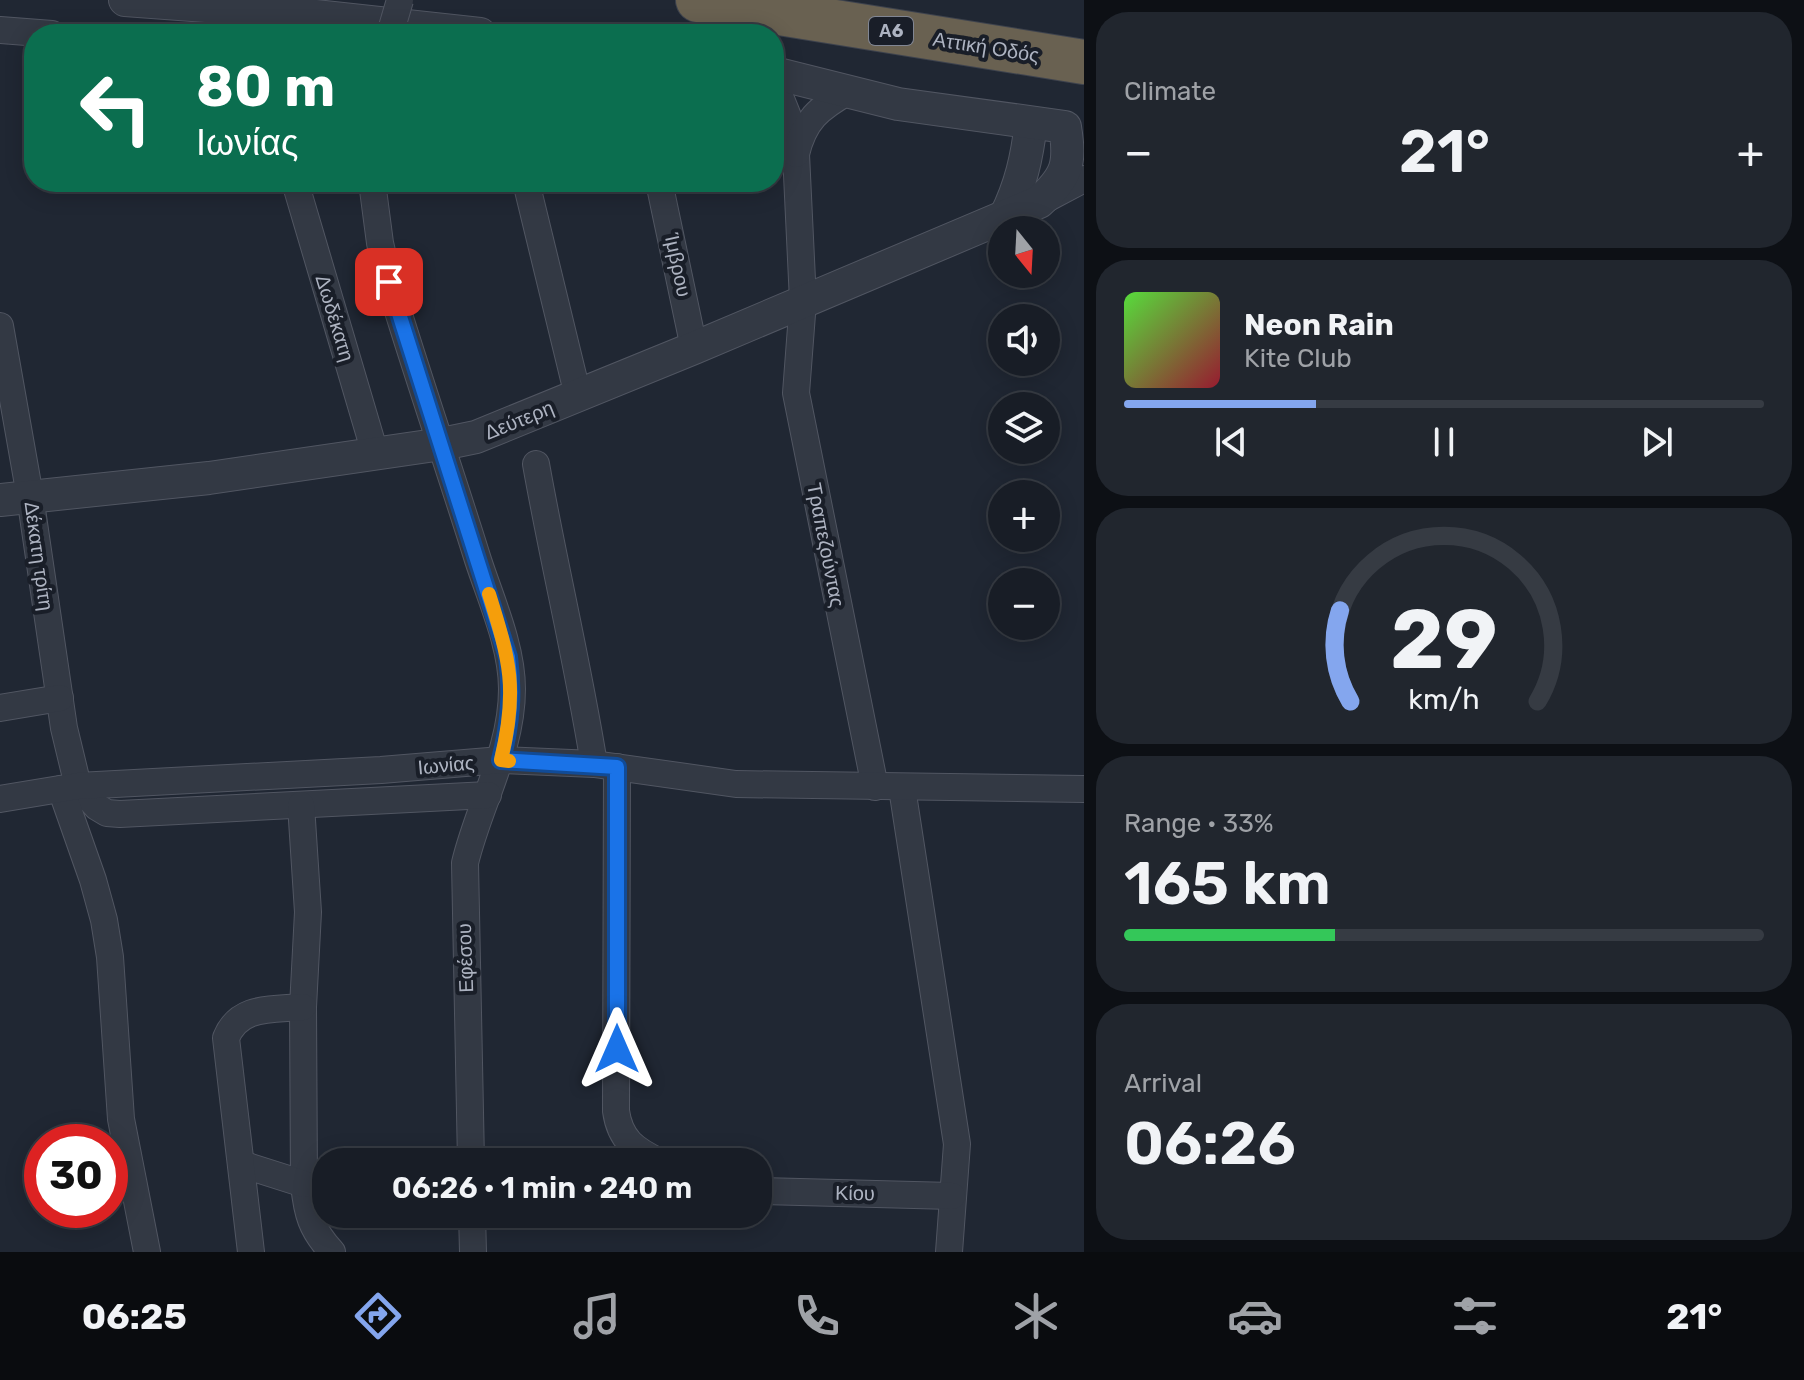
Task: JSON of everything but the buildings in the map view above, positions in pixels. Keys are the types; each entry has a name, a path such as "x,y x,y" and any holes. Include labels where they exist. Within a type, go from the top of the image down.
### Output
{"highway":[{"name":"Αττική Οδός","path":"698,0 1084,62"}],"street":[{"path":"125,0 259,22 296,24"},
{"path":"393,24 400,0"},
{"path":"0,30 24,32"},
{"path":"784,75 898,104 1074,128"},
{"path":"796,154 806,124 849,91"},
{"name":"Τραπεζούντας","path":"784,106 796,154 803,301 796,393 875,787"},
{"path":"1006,216 1026,166 1031,123"},
{"name":"Δεύτερη","path":"1007,216 1039,202 1057,186 1066,170 1074,128"},
{"path":"1039,202 1084,179"},
{"name":"Δωδέκατη","path":"298,192 375,453"},
{"name":"Εφέσου","path":"373,192 389,282 508,657 510,724 501,760 471,838 465,863 471,1148"},
{"path":"528,192 578,396"},
{"name":"Ίμβρου","path":"661,192 694,348"},
{"name":"Δεύτερη","path":"15,498 209,478 476,437 988,224"},
{"name":"Δέκατη τρίτη","path":"0,326 15,498 60,698 69,787 104,920 110,957 121,1119 147,1252"},
{"path":"536,464 550,547 581,682 606,766 618,1126 633,1148"},
{"path":"0,708 60,698"},
{"name":"Ιωνίας","path":"0,799 69,787 381,770 501,760 606,766 736,784 1084,789"},
{"path":"69,787 97,807 114,814 488,795"},
{"path":"902,788 957,1144 949,1252"},
{"path":"301,805 308,912 303,1007 304,1184 314,1231 332,1252"},
{"path":"251,1252 226,1038 230,1026 238,1018 252,1012 303,1007"},
{"path":"241,1164 304,1184"},
{"name":"Κίου","path":"772,1191 952,1196"},
{"path":"472,1228 473,1252"}],"slow traffic":[{"path":"489,594 508,657 512,687 510,724 501,760 509,761"}],"route":[{"path":"389,282 508,657 512,687 510,724 501,760 617,767 617,1049"}]}
